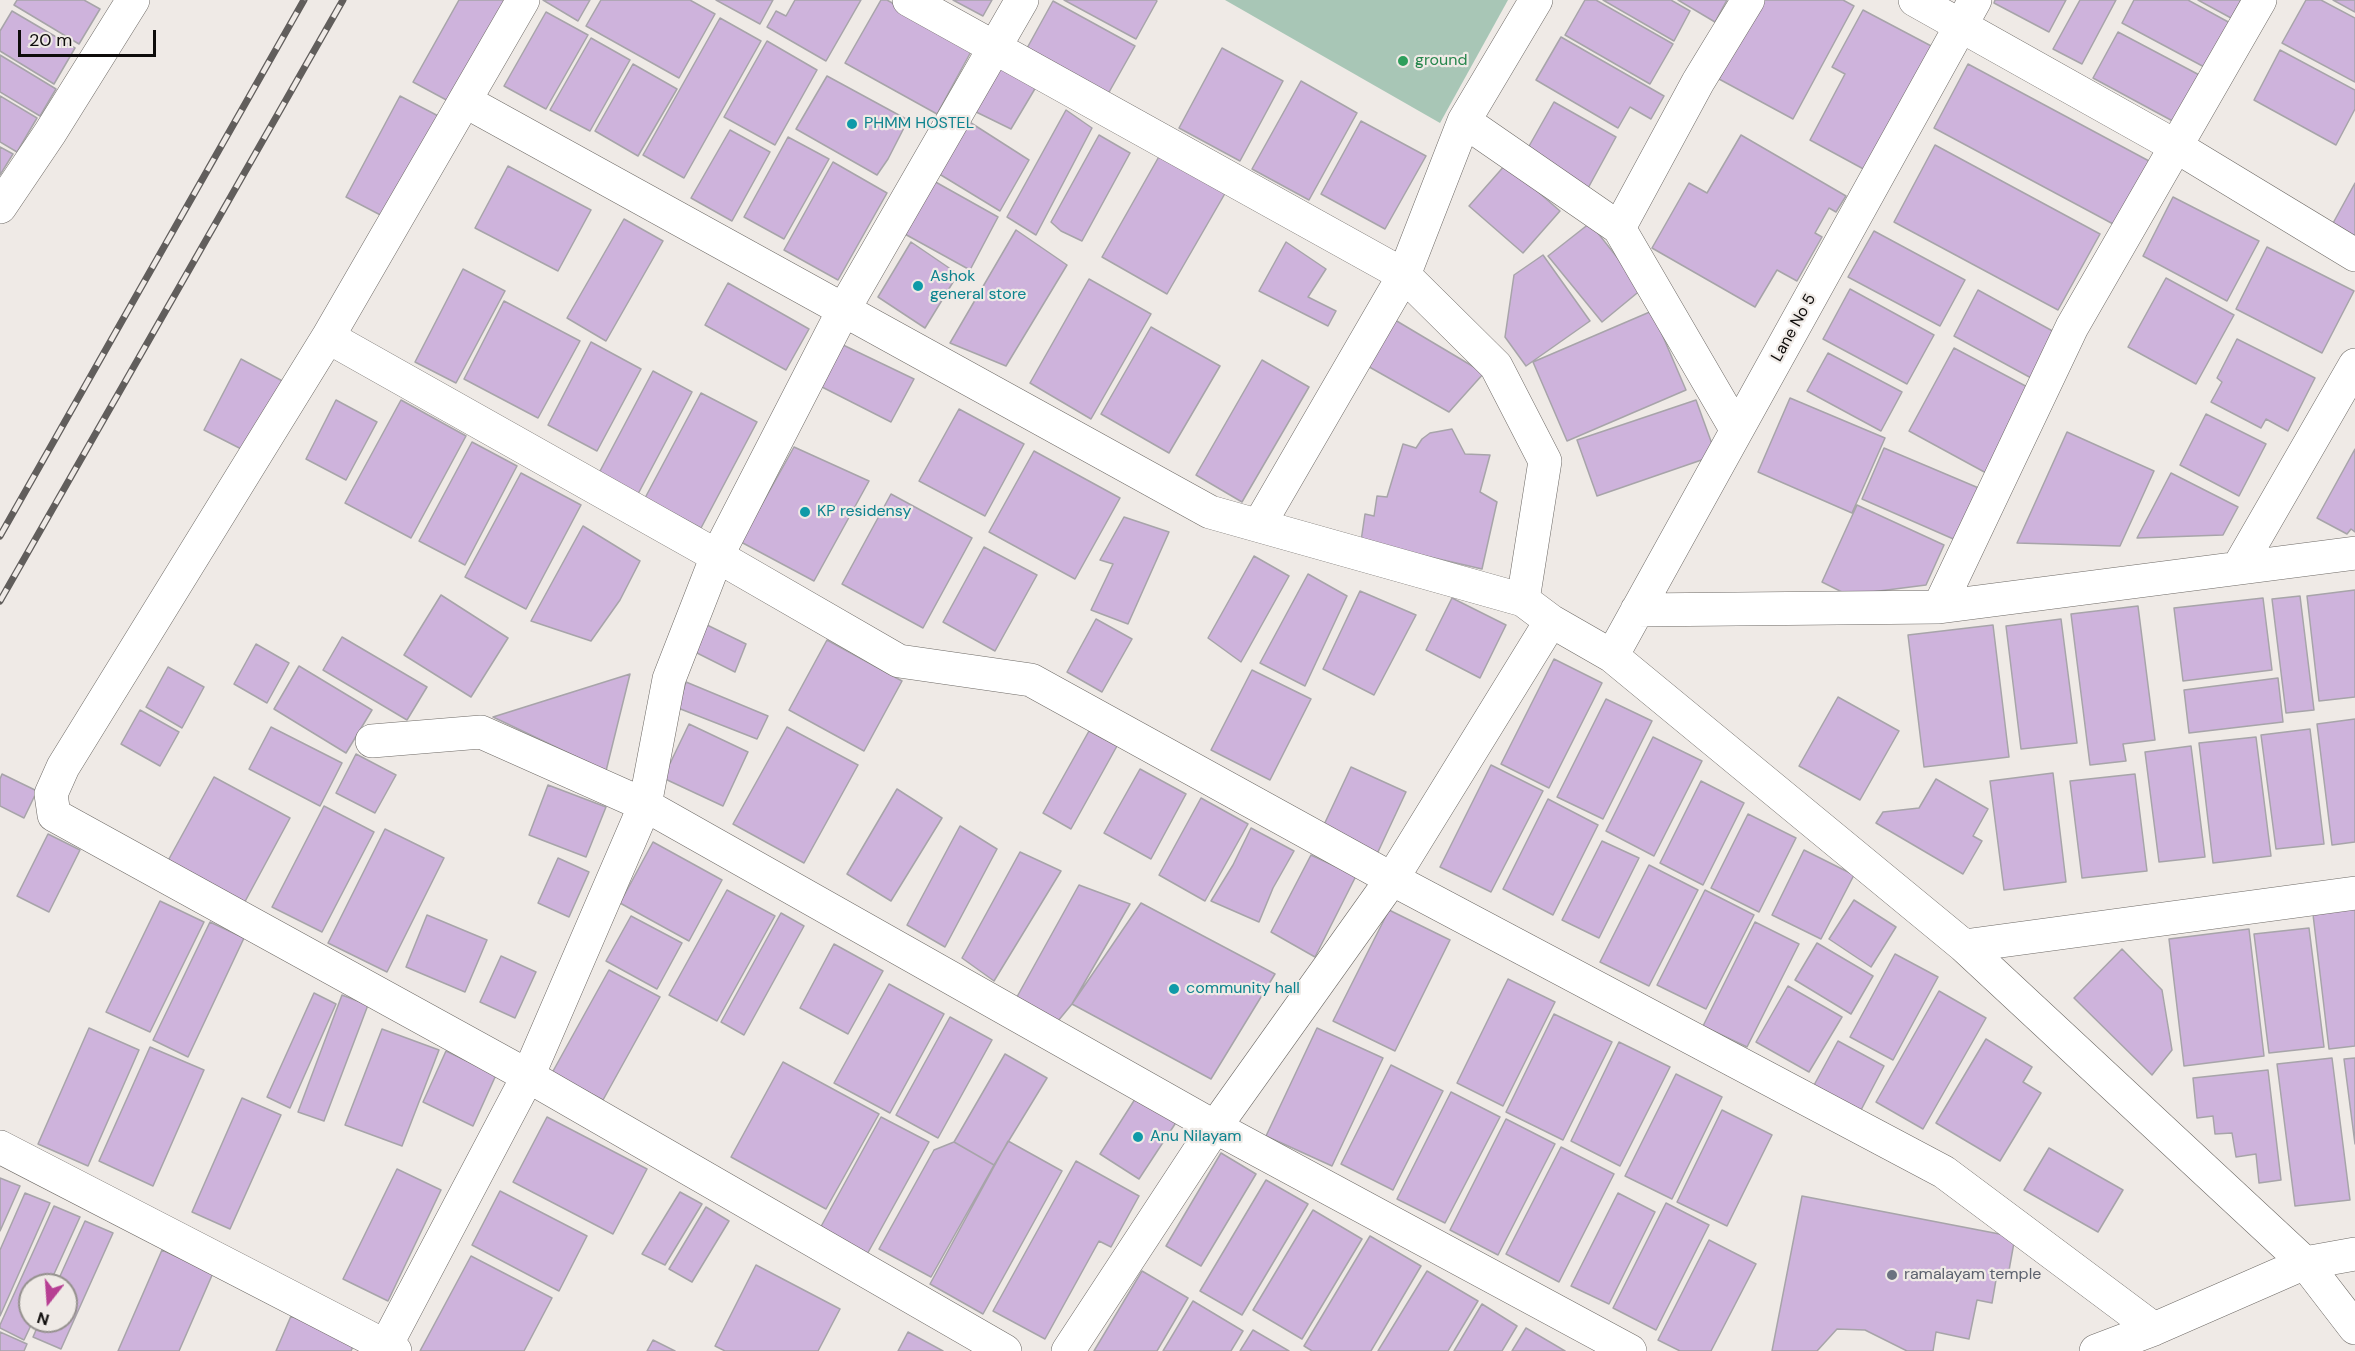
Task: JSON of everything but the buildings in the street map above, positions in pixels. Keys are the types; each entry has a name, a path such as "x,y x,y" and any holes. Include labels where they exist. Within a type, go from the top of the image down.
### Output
{"street":[{"path":"0,206 50,133 133,0"},
{"path":"523,0 328,337 63,767 51,794 54,815 528,1076 1005,1351"},
{"path":"909,0 1404,275 1496,366 1545,461 1523,600"},
{"path":"0,1147 388,1349 528,1076 645,806 669,679 717,556 844,309 1022,0"},
{"path":"1259,525 1404,275 1464,121 1536,0"},
{"path":"1619,228 1698,82 1748,0"},
{"path":"1915,0 1968,13 2178,147 2355,255"},
{"path":"1939,607 2072,327 2178,147 2260,0"},
{"name":"Lane No 5","path":"1612,656 1968,13"},
{"path":"465,100 1210,512 1523,600 1551,621 1612,656 1964,946 2306,1263 2355,1328"},
{"path":"1464,121 1619,228 1736,429"},
{"path":"328,337 899,661 1031,680 1392,879 1944,1172 2154,1329"},
{"path":"2238,568 2355,365"},
{"path":"1637,610 1939,607 2355,553"},
{"path":"1068,1351 1215,1127 1392,879 1551,621"},
{"path":"372,741 481,732 645,806 1215,1127 1630,1351"},
{"path":"1964,946 2355,893"},
{"path":"2096,1351 2154,1329 2306,1263 2355,1254"}],"green space":[{"name":"ground","path":"1225,0 1508,0 1440,123"}],"railway":[{"path":"0,536 304,0"},
{"path":"0,601 343,0"}],"place":[{"name":"ground","path":"1403,61"},
{"name":"PHMM HOSTEL","path":"852,124"},
{"name":"Ashok general store","path":"918,286"},
{"name":"KP residensy","path":"805,512"},
{"name":"community hall","path":"1174,989"},
{"name":"Anu Nilayam","path":"1138,1137"},
{"name":"ramalayam temple","path":"1892,1275"}]}
